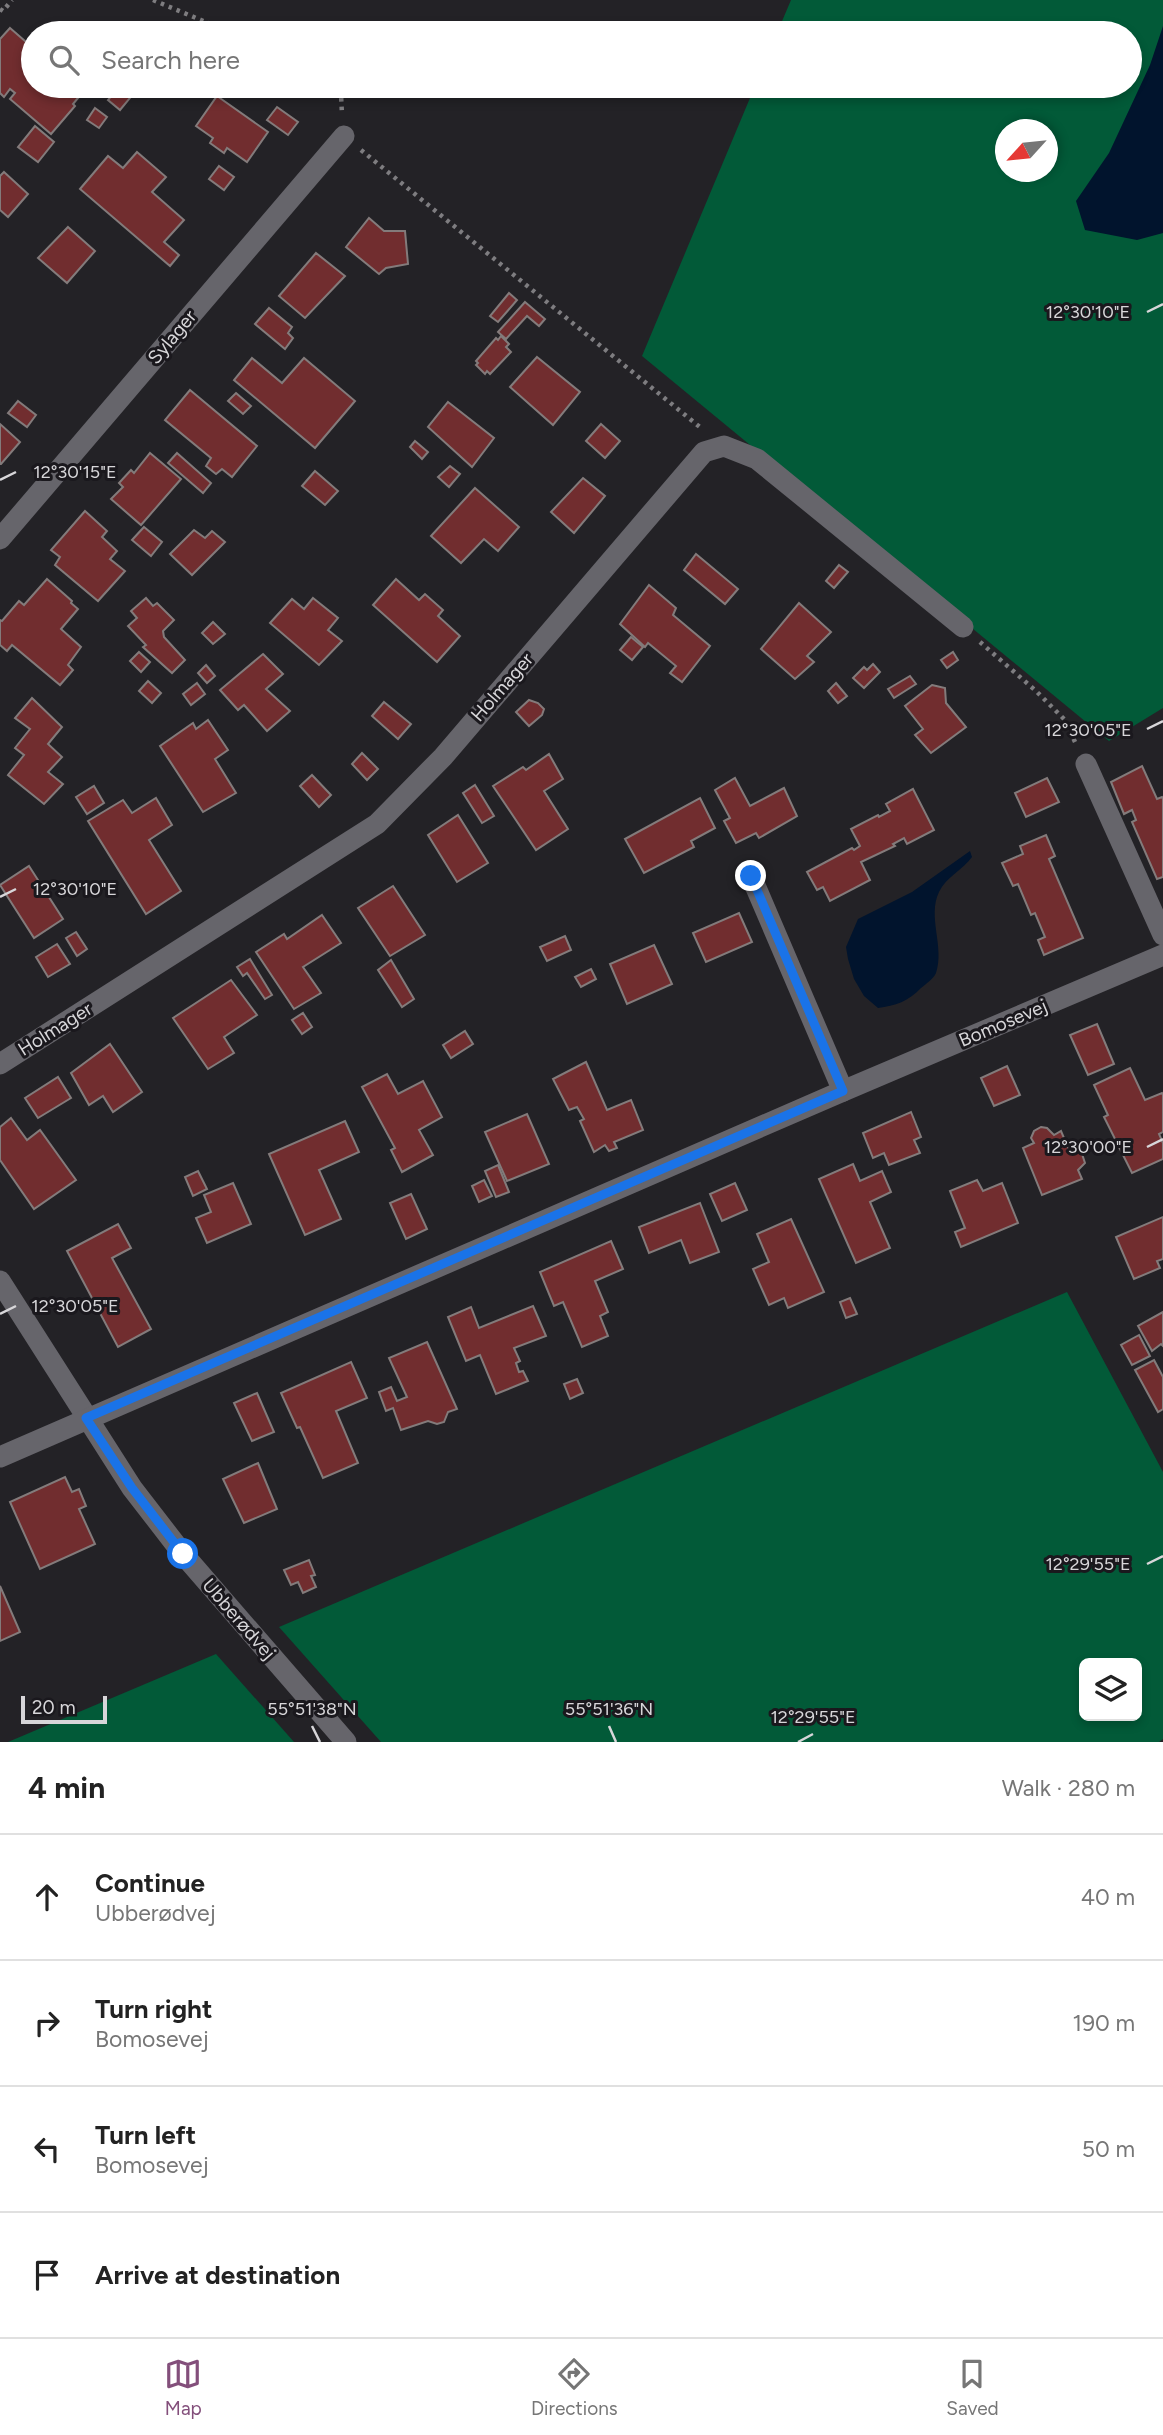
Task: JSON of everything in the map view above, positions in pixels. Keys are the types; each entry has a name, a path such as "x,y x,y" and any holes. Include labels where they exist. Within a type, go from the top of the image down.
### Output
{"street":[{"name":"Sylager","path":"0,539 344,136"},
{"path":"724,446 757,459 964,627"},
{"name":"Holmager","path":"0,1064 377,824 443,757 704,452 724,446"},
{"path":"1086,764 1163,935"},
{"path":"751,876 843,1091"},
{"name":"Bomosevej","path":"0,1457 843,1091 1161,961"},
{"name":"Ubberødvej","path":"0,1280 132,1488 183,1554 346,1742"}],"path":[{"path":"0,9 3,11 12,0"},
{"path":"153,0 203,21"},
{"path":"341,98 344,136 724,446"},
{"path":"964,627 1064,719 1086,764"}],"green space":[{"path":"791,0 1163,0 1163,708 1109,741 642,356 750,98 1142,98 1142,21 782,21"},
{"path":"1067,1292 1163,1472 1163,1739 1159,1742 381,1742 279,1627"},
{"path":"216,1654 294,1742 8,1742"}],"water":[{"path":"1163,26 1163,233 1137,240 1085,230 1076,201 1109,153 1135,98 1142,98 1142,82"},
{"path":"970,851 972,857 946,882 936,902 935,922 939,953 935,975 907,1000 878,1008 864,996 854,979 848,959 846,947 858,919 912,892"}],"building":[{"path":"10,28 21,38 21,98 78,98 73,104 75,106 51,134 10,99 15,93 10,89 4,97 0,93 0,39"},
{"path":"110,98 130,98 120,110 108,100"},
{"path":"216,98 220,98 268,132 247,162 227,148 224,153 210,143 213,138 196,126"},
{"path":"277,107 298,122 288,135 267,120"},
{"path":"95,108 107,117 99,128 87,120"},
{"path":"35,126 54,142 38,162 18,147"},
{"path":"137,152 166,177 152,192 184,220 164,242 179,255 170,266 80,189 108,156 123,168"},
{"path":"219,166 234,177 224,190 209,179"},
{"path":"4,172 28,194 8,217 0,210 0,176"},
{"path":"369,218 384,231 405,231 408,264 386,268 379,274 346,247"},
{"path":"68,227 95,251 67,283 38,258"},
{"path":"316,253 345,276 305,318 279,296"},
{"path":"509,293 517,300 498,322 490,316"},
{"path":"525,302 545,319 539,326 527,316 506,339 498,332"},
{"path":"269,308 292,327 288,333 293,338 285,349 255,324"},
{"path":"501,336 509,344 506,347 511,352 490,374 487,371 485,374 476,365 476,361 496,338 498,340"},
{"path":"537,357 580,392 553,425 510,387"},
{"path":"252,358 282,383 304,358 355,401 315,448 234,380"},
{"path":"190,390 257,446 232,477 222,469 216,474 206,466 211,458 165,420"},
{"path":"236,393 251,406 243,414 228,401"},
{"path":"18,401 36,415 27,427 8,413"},
{"path":"448,402 494,438 472,467 428,427"},
{"path":"0,424 20,442 1,464 0,464"},
{"path":"601,424 620,441 605,458 586,441"},
{"path":"415,441 428,452 422,459 410,447"},
{"path":"150,453 181,479 141,525 111,499 123,487 119,483 131,470 134,473"},
{"path":"177,453 211,483 203,493 168,463"},
{"path":"450,466 460,474 449,487 438,477"},
{"path":"315,471 338,491 325,505 302,486"},
{"path":"583,478 605,496 574,533 551,512"},
{"path":"475,488 519,527 498,551 484,539 461,563 431,536"},
{"path":"85,511 107,531 102,537 117,551 110,559 125,571 98,601 55,565 60,557 51,550"},
{"path":"144,527 162,542 151,556 132,540"},
{"path":"194,530 205,538 212,531 225,542 192,575 170,554"},
{"path":"696,554 738,589 725,604 684,570"},
{"path":"839,565 848,572 834,588 826,581"},
{"path":"47,579 78,609 61,629 81,647 68,665 73,670 60,685 12,645 7,651 0,645 0,620 2,621 19,601 24,605"},
{"path":"396,579 419,600 425,594 443,610 438,616 460,636 437,662 373,605"},
{"path":"649,585 676,608 673,615 710,646 682,682 670,673 676,666 648,643 645,647 620,624"},
{"path":"146,598 153,606 157,603 174,620 163,631 164,637 185,660 172,673 143,647 146,645 128,626 137,618 131,611"},
{"path":"313,598 338,618 328,630 342,641 319,665 270,623 292,599 304,609"},
{"path":"799,603 831,632 807,656 814,662 795,679 761,649"},
{"path":"213,622 225,634 213,644 202,633"},
{"path":"631,637 643,647 632,660 620,650"},
{"path":"139,652 150,662 141,672 130,661"},
{"path":"953,652 958,660 947,668 941,660"},
{"path":"263,654 283,674 266,689 290,711 267,731 244,705 238,710 220,690"},
{"path":"873,664 880,672 864,688 853,678 864,667 867,670"},
{"path":"206,665 215,676 207,683 198,673"},
{"path":"910,676 916,684 894,698 888,689"},
{"path":"148,681 161,693 152,703 139,691"},
{"path":"197,683 205,694 191,705 183,694"},
{"path":"836,683 847,696 838,703 828,691"},
{"path":"932,685 945,688 946,703 966,727 931,753 915,735 923,729 905,706"},
{"path":"32,698 62,727 48,744 62,757 48,772 63,784 44,804 8,775 24,755 15,748 30,729 15,718"},
{"path":"529,700 544,709 542,715 529,726 516,712"},
{"path":"384,702 411,724 398,739 372,716"},
{"path":"208,720 228,750 215,759 236,793 203,812 160,746 193,723 196,729"},
{"path":"362,753 378,769 367,780 352,764"},
{"path":"549,754 563,779 544,791 568,829 536,850 493,786 523,767 526,770"},
{"path":"1142,766 1157,799 1163,799 1163,877 1157,879 1132,822 1136,820 1132,810 1124,814 1111,782"},
{"path":"312,775 331,795 319,807 300,786"},
{"path":"735,778 750,806 784,788 797,816 759,838 756,833 736,843 724,821 730,818 715,790"},
{"path":"1047,778 1059,802 1026,817 1015,793"},
{"path":"475,785 494,816 482,823 463,793"},
{"path":"94,786 104,803 87,814 76,797"},
{"path":"913,789 934,830 907,844 904,838 893,844 895,846 861,862 870,880 830,901 823,887 817,890 807,872 860,846 851,829 890,811 886,804"},
{"path":"156,798 172,825 149,840 181,891 146,914 88,821 123,800 132,813"},
{"path":"700,798 715,828 691,841 694,847 644,873 625,839"},
{"path":"458,815 488,863 457,882 428,835"},
{"path":"1046,835 1055,856 1049,859 1083,938 1044,955 1038,940 1045,937 1035,913 1031,915 1018,884 1013,886 1002,863 1023,854 1020,846"},
{"path":"29,866 63,919 34,938 0,885"},
{"path":"393,886 425,935 390,956 358,908"},
{"path":"739,913 752,942 706,962 693,933"},
{"path":"322,915 341,943 303,967 321,993 294,1009 256,952 284,934 287,939"},
{"path":"76,932 87,949 77,956 66,938"},
{"path":"565,936 571,950 547,961 540,947"},
{"path":"57,944 70,964 48,977 36,957"},
{"path":"654,945 672,984 627,1004 610,964"},
{"path":"250,959 272,995 265,999 247,973 243,976 237,967"},
{"path":"391,960 414,999 402,1007 378,970"},
{"path":"591,969 596,979 581,987 575,977"},
{"path":"231,980 257,1015 224,1037 234,1053 208,1069 173,1018"},
{"path":"303,1013 312,1027 302,1034 292,1020"},
{"path":"1097,1024 1114,1064 1088,1075 1070,1035"},
{"path":"465,1031 473,1044 451,1058 443,1045"},
{"path":"110,1044 142,1092 113,1112 103,1096 89,1105 71,1073"},
{"path":"586,1062 607,1110 631,1100 643,1130 614,1142 617,1148 609,1151 605,1145 594,1152 580,1121 584,1119 577,1107 569,1110 553,1079"},
{"path":"1007,1066 1020,1095 994,1106 981,1078"},
{"path":"1130,1068 1145,1100 1162,1093 1163,1095 1163,1132 1159,1134 1163,1143 1163,1159 1132,1173 1104,1117 1108,1115 1094,1085"},
{"path":"387,1074 398,1094 423,1081 442,1117 419,1130 433,1155 402,1172 391,1150 395,1148 362,1087"},
{"path":"58,1077 71,1098 38,1118 25,1098"},
{"path":"911,1112 921,1137 914,1140 920,1153 889,1165 884,1153 873,1158 863,1133"},
{"path":"527,1114 549,1164 507,1181 485,1132"},
{"path":"11,1118 27,1140 40,1130 76,1180 34,1209 0,1160 0,1127"},
{"path":"345,1121 359,1152 319,1170 341,1219 305,1235 269,1154"},
{"path":"1041,1127 1047,1128 1054,1135 1061,1131 1069,1150 1081,1151 1085,1163 1078,1170 1082,1179 1042,1195 1023,1148 1034,1143 1031,1138 1034,1131"},
{"path":"853,1164 860,1181 882,1171 891,1192 870,1202 890,1248 856,1263 819,1179"},
{"path":"498,1165 509,1192 496,1197 485,1171"},
{"path":"198,1171 207,1189 193,1196 185,1177"},
{"path":"484,1180 492,1196 479,1202 472,1186"},
{"path":"977,1180 983,1191 1002,1183 1018,1223 961,1247 955,1232 965,1228 950,1191"},
{"path":"233,1183 251,1224 207,1243 196,1218 211,1212 204,1195"},
{"path":"735,1183 747,1210 722,1221 710,1194"},
{"path":"411,1194 427,1229 406,1239 390,1203"},
{"path":"700,1203 719,1252 690,1263 681,1240 649,1253 639,1227"},
{"path":"1163,1217 1163,1259 1157,1261 1160,1268 1134,1279 1116,1237"},
{"path":"791,1219 824,1292 788,1308 784,1298 769,1305 753,1269 769,1262 757,1234"},
{"path":"118,1224 131,1248 112,1258 151,1329 118,1347 67,1251"},
{"path":"611,1241 623,1269 595,1281 608,1312 600,1316 608,1336 582,1347 563,1302 554,1306 540,1272"},
{"path":"850,1298 857,1314 846,1318 840,1302"},
{"path":"533,1306 546,1336 514,1348 520,1361 516,1363 519,1372 523,1371 528,1381 496,1394 480,1355 466,1361 448,1317 471,1307 479,1328"},
{"path":"1163,1312 1163,1346 1161,1344 1152,1351 1138,1326"},
{"path":"1139,1335 1150,1356 1132,1365 1121,1345"},
{"path":"427,1342 457,1409 448,1412 444,1422 437,1424 428,1421 401,1430 393,1408 386,1411 379,1392 391,1387 397,1401 407,1397 389,1358"},
{"path":"1154,1360 1163,1377 1163,1409 1158,1412 1135,1370"},
{"path":"351,1362 367,1398 336,1411 358,1463 323,1478 281,1393"},
{"path":"577,1379 583,1393 570,1399 564,1384"},
{"path":"257,1393 274,1432 252,1441 234,1403"},
{"path":"258,1463 277,1509 244,1523 223,1479"},
{"path":"65,1477 72,1492 79,1489 86,1506 79,1509 95,1544 40,1569 10,1502"},
{"path":"309,1560 316,1587 303,1593 298,1582 291,1585 284,1570"},
{"path":"0,1586 20,1632 0,1641"}],"route":[{"path":"183,1554 132,1488 86,1418 843,1091 751,876"}]}
